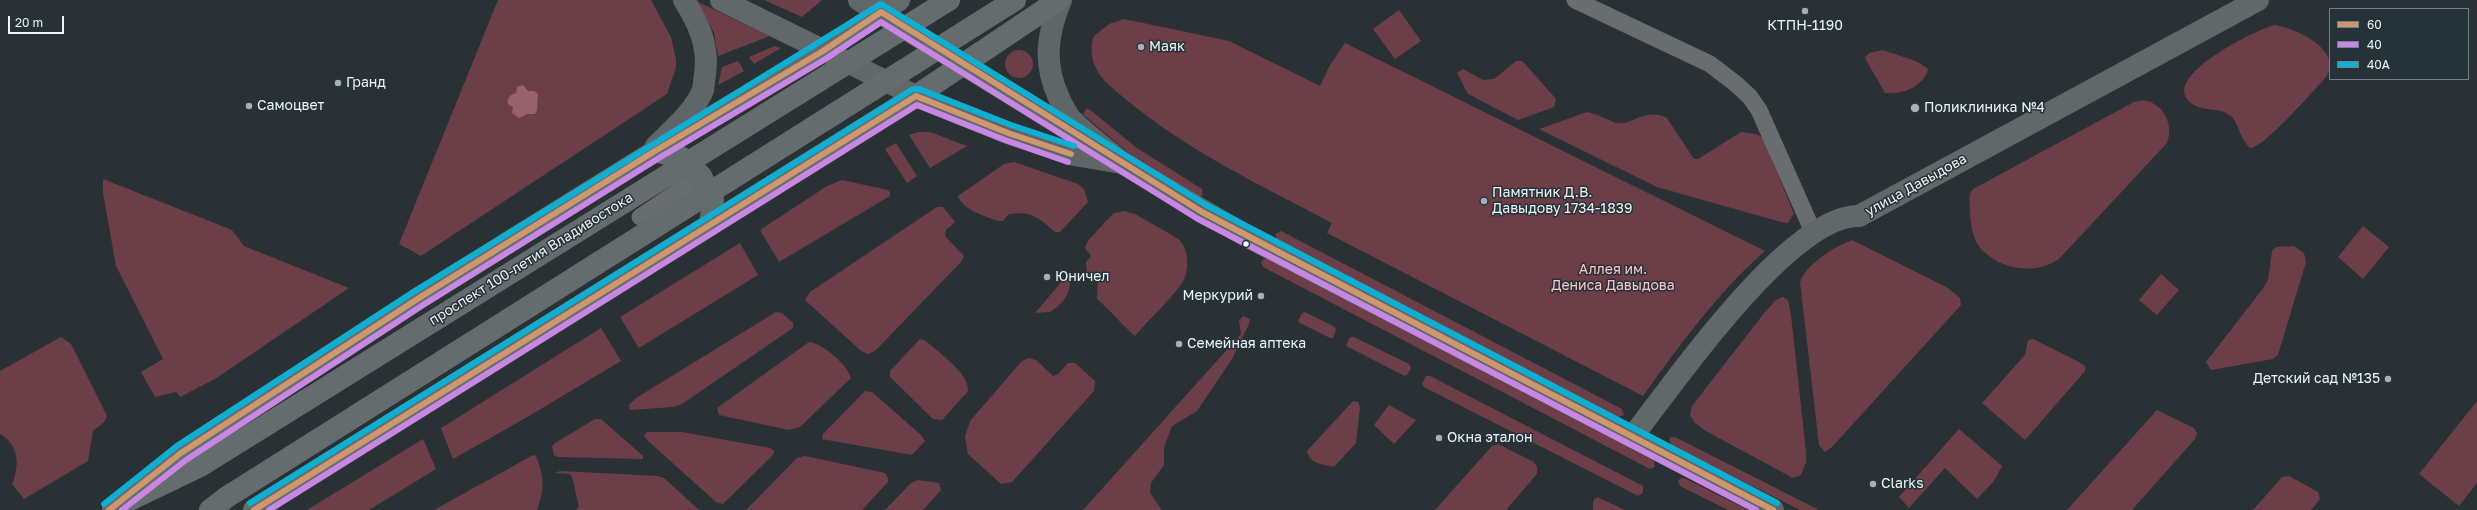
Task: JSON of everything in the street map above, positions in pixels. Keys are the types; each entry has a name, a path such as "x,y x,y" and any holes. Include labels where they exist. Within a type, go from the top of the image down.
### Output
{"highway":[{"path":"111,509 181,453 419,298 650,154 822,51 899,0"},
{"name":"проспект 100-летия Владивостока","path":"111,509 202,465 949,0"},
{"path":"210,510 227,497 1015,0"},
{"path":"254,510 916,96 1060,0"},
{"path":"650,154 682,158 701,176 713,200 710,225"}],"main road":[{"path":"650,154 684,118 703,90 706,66 704,40 695,18 684,0"},
{"path":"1060,0 1053,19 1048,45 1048,64 1055,90 1070,118 1122,163 1250,238 1773,510"},
{"path":"916,96 1008,133 1074,155 1122,163"}],"street":[{"path":"721,0 916,96"},
{"path":"859,0 881,12 1122,163"},
{"path":"1575,0 1710,64 1750,97 1759,110 1814,234"},
{"name":"улица Давыдова","path":"1632,437 1699,350 1754,284 1814,234 1832,222 1850,216 1859,216 2258,0"},
{"path":"640,217 701,176"}],"green space":[{"path":"498,0 651,0 671,37 676,59 676,67 667,94 421,256 399,244"},
{"path":"764,0 822,0 802,17"},
{"path":"698,2 770,36 718,56 714,33"},
{"path":"1399,10 1421,41 1395,59 1373,29"},
{"name":"Аллея им. Дениса Давыдова","path":"1124,19 1229,41 1320,86 1330,65 1345,43 1765,251 1747,267 1715,302 1685,339 1643,396 1327,233 1332,223 1224,166 1172,134 1147,116 1104,80 1098,72 1093,60 1092,48 1094,36 1109,24"},
{"path":"2275,25 2291,29 2316,43 2328,56 2329,70 2326,77 2277,129 2257,146 2250,148 2244,141 2232,117 2221,111 2203,108 2192,104 2187,99 2185,89 2190,77 2201,65 2233,44"},
{"path":"775,46 781,48 754,64 749,57"},
{"path":"1019,50 1029,54 1033,64 1029,74 1019,78 1009,74 1005,64 1009,54"},
{"path":"1883,50 1918,62 1928,69 1922,81 1905,91 1898,93 1885,93 1865,58 1869,53"},
{"path":"738,61 744,71 718,85 722,67"},
{"path":"1516,61 1522,61 1556,99 1554,107 1518,120 1468,94 1457,73 1463,69 1483,80 1494,79"},
{"path":"2144,100 2157,106 2166,116 2169,129 2167,143 2059,259 2041,267 2011,267 1992,258 1980,248 1974,237 1971,225 1970,193 1973,189 2134,102"},
{"path":"1086,109 1089,109 1137,148 1202,189 1203,195 1198,197 1132,156 1083,114"},
{"path":"1587,112 1617,123 1628,122 1652,115 1659,115 1667,118 1694,159 1698,159 1741,132 1756,134 1763,138 1794,214 1788,223 1781,222 1657,187 1539,129"},
{"path":"918,132 930,132 967,146 930,168 909,135"},
{"path":"896,143 917,176 907,183 885,149"},
{"path":"1014,162 1078,184 1084,189 1088,202 1060,232 1055,232 1039,219 1029,214 1009,214 1003,221 998,221 969,209 961,201 958,196 1004,164"},
{"path":"103,179 232,230 244,246 349,288 215,379 180,397 176,392 155,397 141,372 163,359 116,266 103,193"},
{"path":"842,180 888,190 890,192 890,196 779,262 760,230 827,186"},
{"path":"937,207 943,207 955,222 946,230 945,236 964,256 961,262 875,351 868,354 860,350 805,300 810,292"},
{"path":"1124,211 1135,214 1177,238 1184,247 1187,258 1187,270 1179,288 1135,336 1097,299 1098,273 1090,278 1087,276 1086,262 1091,256 1085,248 1088,241 1114,213"},
{"path":"2363,226 2389,247 2363,279 2338,257"},
{"path":"1281,231 1622,409 1624,415 1618,417 1277,239 1275,234"},
{"path":"1852,240 1948,288 1960,298 1961,305 1832,447 1825,452 1819,445 1800,282 1803,275 1814,263 1837,247"},
{"path":"740,243 758,275 639,348 620,317"},
{"path":"2294,246 2304,253 2306,262 2278,355 2273,359 2211,370 2206,362 2268,280 2272,251 2276,247"},
{"path":"1264,259 1267,259 1626,446 1654,461 1655,467 1650,469 1263,267 1261,262"},
{"path":"1069,273 1070,285 1067,296 1064,300 1050,312 1035,313"},
{"path":"2161,274 2179,290 2157,315 2139,300"},
{"path":"1783,297 1788,300 1791,315 1806,452 1806,462 1801,475 1793,478 1704,430 1694,422 1690,415 1692,406 1765,312 1776,300"},
{"path":"776,312 782,313 793,323 793,328 682,404 673,407 630,410 629,405 636,398"},
{"path":"1305,312 1335,327 1336,330 1333,338 1330,338 1300,323 1298,321 1302,313"},
{"path":"1243,316 1250,319 1249,324 1232,359 1197,411 1172,426 1164,447 1164,465 1151,483 1150,493 1162,510 1083,510 1241,334 1239,321"},
{"path":"601,328 621,361 453,459 441,428"},
{"path":"61,337 71,344 107,416 104,422 93,431 88,461 24,499 12,484 15,477 17,463 14,449 6,438 0,434 0,371"},
{"path":"1350,337 1354,337 1409,364 1411,368 1407,375 1405,376 1348,347 1346,345"},
{"path":"920,339 926,341 952,364 959,371 967,384 968,391 942,420 933,419 890,377 890,371"},
{"path":"2033,339 2079,362 2085,366 2085,371 2025,440 1982,403 2025,355 2028,340"},
{"path":"809,342 821,346 840,361 851,378 800,427 789,430 719,415 717,408"},
{"path":"1029,358 1036,360 1053,376 1058,374 1068,363 1075,363 1095,381 1094,391 1012,482 1001,484 968,454 965,437 970,421 1022,361"},
{"path":"1426,376 1430,376 1643,486 1643,493 1638,496 1424,387 1422,384"},
{"path":"865,391 872,392 921,435 925,441 912,455 822,439 823,434"},
{"path":"1353,401 1358,402 1360,407 1356,443 1334,467 1314,461 1308,455 1307,451"},
{"path":"2477,401 2477,483 2459,506 2419,474"},
{"path":"1389,405 1416,420 1394,444 1374,425"},
{"path":"2157,410 2194,428 2197,433 2195,439 2132,510 2067,510"},
{"path":"595,419 601,419 643,456 643,459 558,457 554,455 552,446 555,443"},
{"path":"1959,429 2002,466 1994,481 1977,499 1945,468 1909,508 1899,497"},
{"path":"647,432 682,432 770,448 774,451 773,455 723,504 716,502 647,440 644,435"},
{"path":"1671,437 1675,437 1819,510 1800,510 1671,445 1669,440"},
{"path":"423,439 436,469 369,510 307,510"},
{"path":"1498,444 1534,462 1537,467 1537,474 1506,510 1435,510 1492,446"},
{"path":"533,455 536,456 542,477 542,489 537,510 434,510"},
{"path":"805,456 885,473 888,478 888,482 862,510 746,510 797,458"},
{"path":"560,471 658,476 664,478 699,510 576,510 579,506 572,477 570,474 555,473"},
{"path":"2289,476 2318,492 2320,499 2311,510 2253,510 2282,477"},
{"path":"1681,478 1684,478 1748,510 1728,510 1680,486 1678,481"},
{"path":"918,480 939,483 941,490 923,510 885,510 911,483"},
{"path":"1597,497 1625,510 1593,510 1593,501"}],"shaded area":[{"path":"523,85 528,91 534,91 538,94 537,110 535,114 527,114 519,118 512,113 513,107 508,104 508,100 516,93 517,87"}],"transit line":[{"name":"40А","path":"104,504 177,446 415,291 881,4 1206,205 1777,503"},
{"name":"60","path":"109,510 181,453 419,298 655,151 823,51 881,12 1202,212 1773,510"},
{"name":"40","path":"122,510 186,460 423,305 659,158 827,58 881,22 1198,219 1756,510"},
{"name":"40А","path":"250,503 913,89 919,89 1011,125 1074,146"},
{"name":"60","path":"254,510 916,96 1008,133 1071,154"},
{"name":"40","path":"269,510 917,105 1005,140 1068,162"}],"place":[{"name":"КТПН-1190","path":"1805,11"},
{"name":"Маяк","path":"1141,47"},
{"name":"Гранд","path":"338,83"},
{"name":"Самоцвет","path":"249,106"},
{"name":"Поликлиника №4","path":"1915,108"},
{"name":"Памятник Д.В. Давыдову 1734-1839","path":"1484,201"},
{"name":"Юничел","path":"1047,277"},
{"name":"Меркурий","path":"1261,296"},
{"name":"Семейная аптека","path":"1179,344"},
{"name":"Детский сад №135","path":"2388,379"},
{"name":"Окна эталон","path":"1439,438"},
{"name":"Clarks","path":"1873,484"}]}
